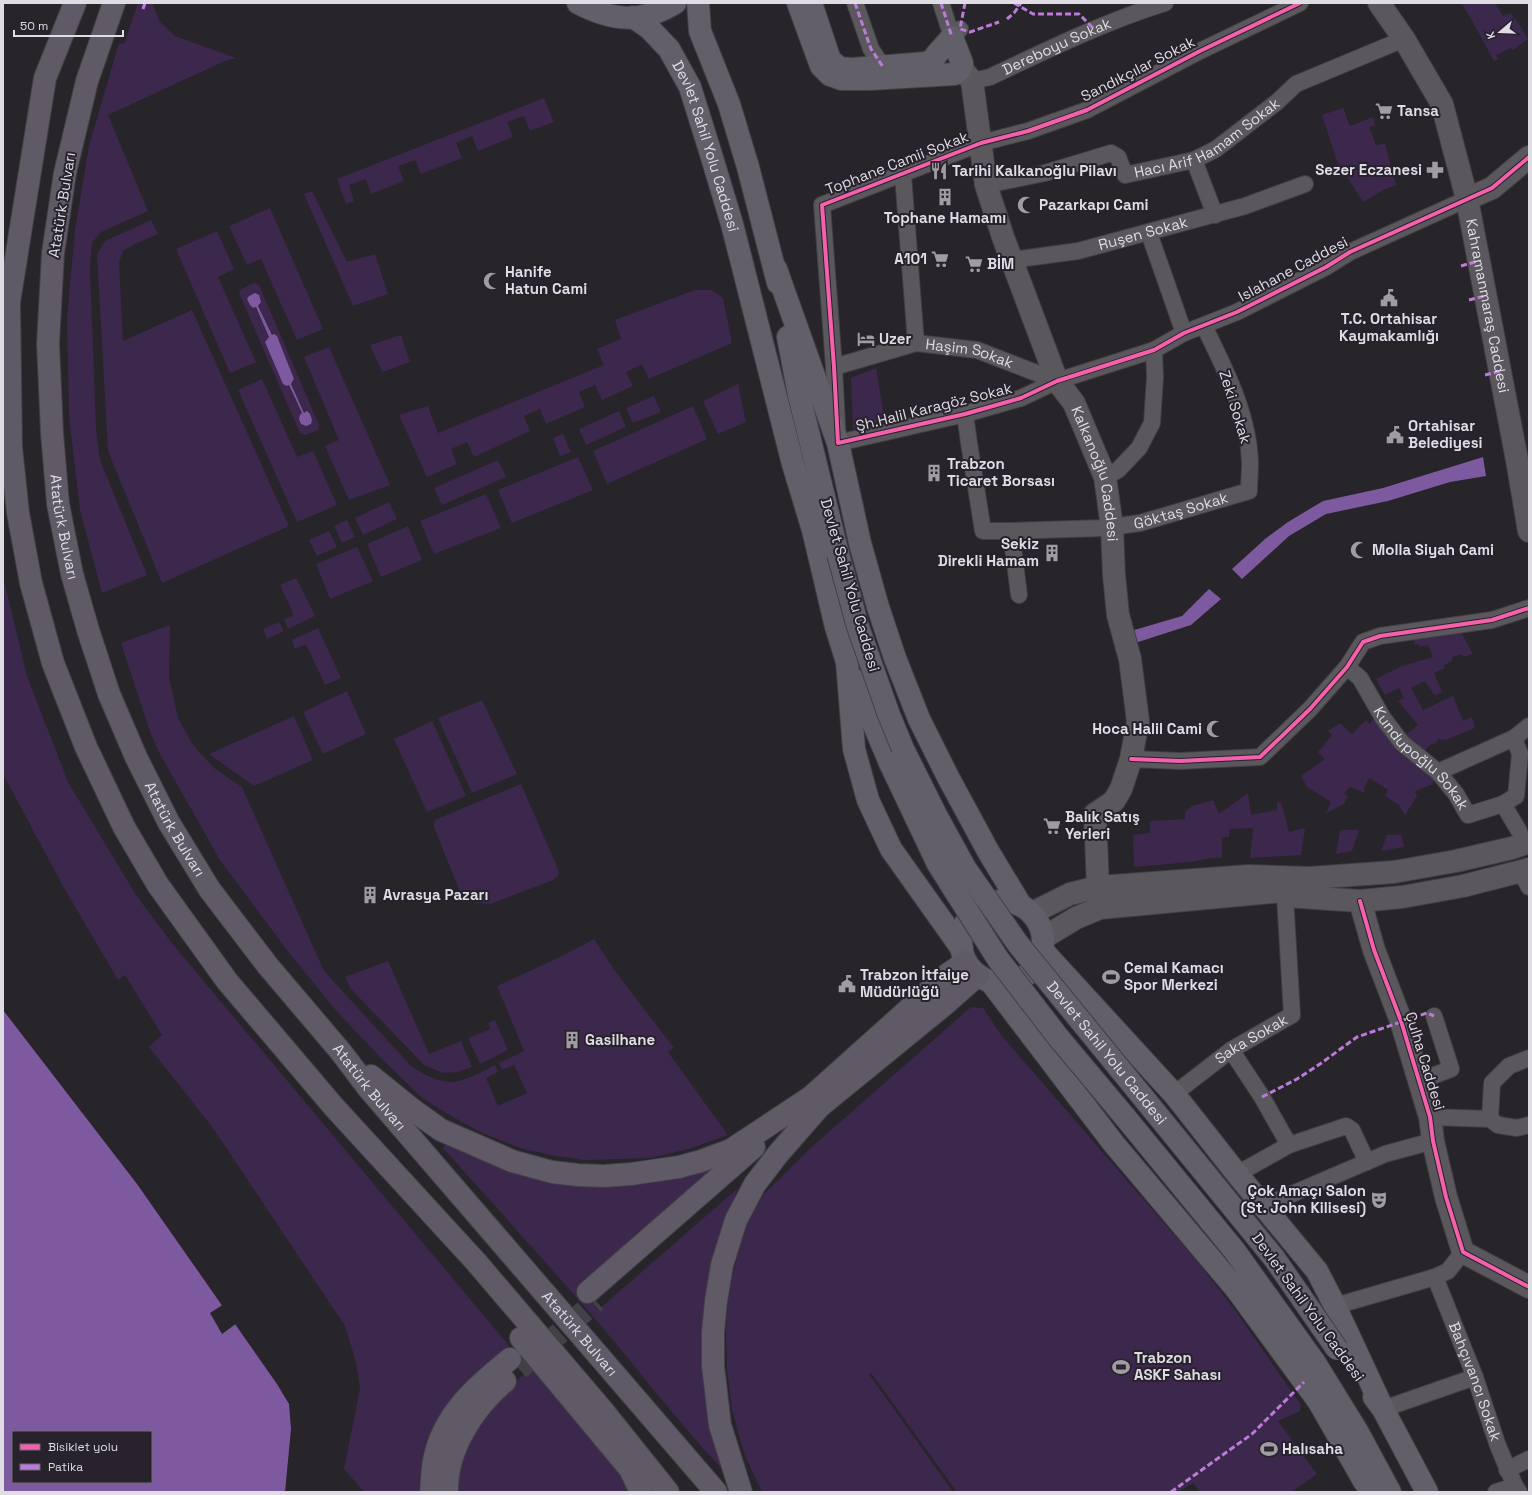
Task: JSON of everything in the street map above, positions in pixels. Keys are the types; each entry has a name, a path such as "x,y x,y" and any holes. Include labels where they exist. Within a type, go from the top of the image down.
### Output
{"highway":[{"name":"Atatürk Bulvarı","path":"76,3 45,78 9,302 11,447 18,513 31,583 53,663 86,746 124,827 158,885 227,981 334,1107 477,1263 604,1412 668,1492"},
{"name":"Atatürk Bulvarı","path":"114,3 87,81 65,172 53,253 48,344 52,433 58,504 72,574 88,630 109,694 136,757 169,823 210,890 268,966 341,1052 369,1089 716,1492"},
{"path":"341,1052 441,1130 512,1162 552,1172 578,1175 604,1176 630,1174 679,1167 731,1150 815,1102 944,1005 974,967"},
{"path":"592,1297 772,1146 815,1102"},
{"path":"741,1492 720,1425 713,1366 713,1332 722,1265 736,1220 756,1184 815,1102"},
{"path":"334,1107 469,1276 630,1469 641,1492"},
{"path":"431,1492 432,1474 436,1452 443,1434 456,1409 480,1384 514,1364 471,1419 458,1442 451,1461 447,1481 447,1492"}],"main road":[{"path":"578,3 596,12 618,18 641,17 663,10 675,3"},
{"name":"Devlet Sahil Yolu Caddesi","path":"698,3 700,31 729,104 776,269 838,443 860,543 878,607 895,658 920,719 948,777 988,851 1026,909"},
{"path":"798,3 821,66 830,75 841,79 956,74 966,75 956,33"},
{"path":"811,3 830,60 840,68 852,69 926,63 934,59 936,54 956,33"},
{"name":"Devlet Sahil Yolu Caddesi","path":"633,17 649,28 669,49 690,86 730,216 793,464 813,530 836,627 847,662 890,763 938,864 998,959 1058,1037 1234,1250 1315,1363 1357,1431 1390,1492"},
{"name":"Devlet Sahil Yolu Caddesi","path":"776,269 799,395 838,554 858,627 889,715 903,749 932,809 965,868 1018,944 1274,1258 1337,1349 1382,1409 1427,1492"},
{"path":"847,662 854,749 868,800 891,849 974,967 1114,1144 1237,1290 1319,1402 1364,1481 1372,1492"},
{"path":"974,967 962,936 965,924 972,913 982,905 995,901 1008,901 1026,909 1039,925 1043,945 1174,1094 1237,1174 1317,1271 1336,1306 1382,1409"},
{"name":"Devlet Sahil Yolu Caddesi","path":"974,967 1003,983 1016,980 1028,974 1037,964 1043,945"}],"street":[{"path":"855,3 871,49 883,67"},
{"path":"941,3 956,33"},
{"name":"Dereboyu Sokak","path":"966,75 990,77 1094,28 1134,12 1165,3"},
{"name":"Sandıkçılar Sokak","path":"981,143 1028,132 1087,110 1200,51 1300,3"},
{"name":"Kahramanmaraş Caddesi","path":"1379,3 1404,39 1442,104 1467,199 1517,460 1529,531"},
{"name":"Hacı Arif Hamam Sokak","path":"986,185 1045,173 1111,154 1118,157 1125,175 1194,160 1216,149 1277,102 1296,84 1404,39"},
{"name":"Kalkanoğlu Caddesi","path":"966,75 981,143 986,185 1003,237 1057,381 1074,403 1105,477 1112,527 1114,575 1118,616 1130,659 1138,720 1131,758 1121,789 1114,801 1096,814 1098,887"},
{"name":"Tophane Camii Sokak","path":"834,367 822,205 903,175 981,143"},
{"name":"Islahane Caddesi","path":"1057,381 1154,350 1184,333 1237,312 1350,252 1492,188 1529,157"},
{"path":"1194,160 1215,215"},
{"path":"903,175 916,343"},
{"name":"Ruşen Sokak","path":"1012,260 1078,251 1149,233 1245,206 1305,184"},
{"path":"1149,233 1184,333"},
{"name":"Zeki Sokak","path":"1204,326 1228,375 1241,414 1248,442 1250,462 1249,491"},
{"name":"Haşim Sokak","path":"834,367 916,343 977,350 1057,381"},
{"path":"1105,477 1118,470 1139,448 1152,423 1155,377 1154,350"},
{"path":"834,367 838,443"},
{"name":"Şh.Halil Karagöz Sokak","path":"838,443 965,414 1021,398 1057,381"},
{"name":"Göktaş Sokak","path":"965,414 968,443 983,531 1112,527 1140,523 1249,491"},
{"path":"1011,531 1019,595"},
{"path":"1131,758 1180,761 1260,757 1310,709 1347,667 1363,642 1380,636 1492,620 1529,608"},
{"name":"Kundupoğlu Sokak","path":"1347,667 1360,678 1383,718 1402,743 1438,772 1456,794 1468,815 1503,804"},
{"path":"1438,772 1514,738 1529,726"},
{"path":"1043,945 1076,918 1100,908 1249,885 1310,878 1394,872 1456,861 1512,848 1526,833 1503,804 1516,796 1520,754 1514,738"},
{"path":"1026,909 1070,894 1098,887 1249,885 1314,888 1349,887 1406,882 1458,874 1527,871"},
{"path":"1249,885 1285,896 1360,901 1402,897 1464,886 1527,871"},
{"name":"Saka Sokak","path":"1174,1094 1231,1050 1292,1015 1285,896"},
{"name":"Çulha Caddesi","path":"1360,901 1374,950 1401,1021 1430,1117 1433,1141 1446,1198 1464,1252"},
{"path":"1419,1081 1451,1069 1434,1016"},
{"path":"1231,1050 1262,1097 1289,1144"},
{"path":"1490,1119 1492,1083 1509,1066 1529,1058"},
{"path":"1430,1117 1490,1119 1498,1125 1517,1128 1529,1124"},
{"path":"1237,1174 1289,1144 1346,1126 1352,1130 1367,1162"},
{"path":"1264,1206 1385,1154 1433,1141"},
{"path":"1336,1306 1435,1277 1448,1271 1464,1252 1529,1287"},
{"name":"Bahçıvancı Sokak","path":"1435,1277 1475,1377 1507,1470 1517,1489"},
{"path":"1382,1409 1475,1377"},
{"path":"1507,1470 1529,1459"},
{"path":"1496,1492 1517,1489"}],"shaded area":[{"path":"138,3 153,3 160,22 175,36 236,58 227,60 108,115 148,211 101,232 92,243 90,268 96,430 100,460 147,575 102,593 80,510 69,416 67,317 75,230 89,146 119,43 124,44"},
{"path":"1461,3 1495,3 1503,16 1511,13 1528,39 1513,50 1511,48 1496,55 1498,59 1494,61"},
{"path":"544,98 554,122 530,131 524,116 507,122 513,137 478,151 472,136 456,143 462,158 421,174 415,160 398,166 404,181 371,194 366,179 349,185 354,201 346,204 337,179"},
{"path":"1343,108 1350,126 1373,117 1375,125 1369,127 1376,145 1385,144 1396,185 1387,188 1363,202 1337,161 1322,115"},
{"path":"312,191 347,262 375,254 388,294 353,306 304,194"},
{"path":"270,208 323,329 297,340 261,259 247,265 229,226"},
{"path":"151,220 158,234 123,251 119,263 123,341 192,310 289,526 162,583 108,451 97,254 105,241"},
{"path":"217,231 234,269 218,277 256,362 230,373 176,249"},
{"path":"254,283 259,285 319,425 318,430 305,435 300,433 239,293 241,289","holes":["247,299 260,305 258,306 272,335 277,337 294,379 293,383 291,383 304,413 307,412 302,414 289,385 287,386 256,307 253,308"]},
{"path":"695,290 712,290 723,298 732,343 649,379 642,364 626,372 633,386 602,400 595,385 579,392 585,407 546,424 540,409 524,416 530,431 474,457 467,442 451,449 457,464 427,477 399,415 428,406 438,433 604,365 597,349 621,339 615,320"},
{"path":"255,293 259,295 261,302 258,306 272,335 274,334 277,336 294,379 291,384 304,413 307,411 310,414 312,420 311,424 306,426 301,424 299,419 302,413 289,385 287,386 283,384 265,342 269,337 256,307 253,308 247,299"},
{"path":"401,335 410,362 382,372 370,345"},
{"path":"329,347 390,485 349,500 325,446 339,440 304,357"},
{"path":"876,368 884,416 877,418 877,424 853,430 851,378"},
{"path":"262,379 297,457 313,451 337,505 297,522 238,390"},
{"path":"738,384 746,422 718,434 703,401"},
{"path":"654,396 661,412 633,423 626,408"},
{"path":"693,406 707,439 607,484 593,451"},
{"path":"619,411 626,427 586,445 579,429"},
{"path":"563,434 571,452 560,456 553,438"},
{"path":"578,457 593,490 512,523 498,490"},
{"path":"1483,457 1486,476 1450,482 1388,501 1326,514 1289,536 1242,579 1232,569 1265,539 1288,522 1323,501 1383,488"},
{"path":"498,460 506,477 442,505 434,488"},
{"path":"486,494 501,528 434,554 420,521"},
{"path":"389,502 397,519 363,535 355,518"},
{"path":"347,520 355,537 342,543 334,526"},
{"path":"408,526 422,560 381,577 367,544"},
{"path":"329,531 337,547 317,556 309,540"},
{"path":"357,547 373,581 330,599 316,564"},
{"path":"3,577 27,676 68,782 136,895 171,942 511,1348 462,1388 439,1418 424,1449 419,1492 364,1492 344,1469 360,1389 356,1362 345,1326 213,1128 149,1047 162,1035 125,975 118,980 64,888 3,774"},
{"path":"296,578 315,616 288,629 284,619 294,615 280,585"},
{"path":"1209,589 1221,599 1191,625 1132,644 1131,631 1182,616"},
{"path":"279,622 284,631 267,639 263,629"},
{"path":"170,625 169,677 178,718 193,745 214,768 242,787 324,971 411,1066 433,1078 453,1082 472,1076 495,1065 498,1072 486,1078 498,1106 527,1093 514,1065 502,1070 499,1063 524,1051 497,986 562,956 594,939 615,971 674,1048 668,1052 728,1135 692,1148 651,1158 585,1160 556,1156 520,1148 482,1133 421,1097 339,1014 286,949 220,860 160,754 150,732 121,643"},
{"path":"318,628 341,678 325,685 306,644 295,649 292,640"},
{"path":"1461,632 1473,654 1463,657 1461,654 1452,657 1452,661 1444,665 1445,668 1434,673 1442,692 1435,696 1425,681 1411,688 1423,710 1453,696 1463,721 1472,717 1475,728 1446,740 1439,739 1434,745 1432,743 1422,753 1403,737 1418,725 1398,701 1404,698 1399,688 1385,695 1376,679 1402,666 1433,657 1428,645 1419,647 1419,644 1415,645 1413,637"},
{"path":"347,691 366,734 323,754 303,712"},
{"path":"482,700 517,774 472,793 438,718"},
{"path":"1377,715 1397,751 1433,778 1433,784 1415,791 1417,796 1405,815 1399,805 1385,796 1388,790 1369,778 1364,788 1365,793 1350,787 1344,794 1348,796 1344,804 1326,813 1331,802 1307,787 1301,776 1325,759 1318,752 1332,735 1328,731 1340,723 1352,734 1366,720 1370,724"},
{"path":"294,716 313,760 254,786 209,754"},
{"path":"432,721 466,796 427,812 394,739"},
{"path":"521,784 559,874 553,880 490,904 471,902 460,892 434,827 435,820"},
{"path":"1248,793 1251,815 1277,810 1277,803 1281,802 1289,832 1305,828 1301,855 1250,858 1253,828 1229,829 1229,837 1222,837 1222,858 1134,867 1133,835 1150,833 1150,821 1185,819 1185,812 1192,806 1213,800 1219,814"},
{"path":"1340,830 1359,830 1352,851 1336,854"},
{"path":"1401,834 1404,847 1381,851 1387,835"},
{"path":"388,961 429,1054 461,1041 472,1067 457,1072 443,1073 424,1065 350,988 345,977"},
{"path":"971,1007 983,1008 1001,1035 1196,1260 1235,1310 1301,1405 1300,1411 1278,1421 1317,1474 1292,1492 1200,1492 1193,1483 1179,1492 957,1492 871,1373 869,1374 953,1492 762,1492 745,1456 738,1432 732,1409 727,1370 726,1328 729,1290 742,1237 751,1215 765,1193 814,1145"},
{"path":"3,1010 137,1184 277,1384 289,1404 291,1429 285,1492 3,1492"},
{"path":"495,1020 508,1050 480,1064 468,1038 491,1029 488,1023"},
{"path":"446,1143 498,1167 533,1178 623,1185 652,1183 722,1165 583,1290 598,1310 738,1188 715,1249 707,1286 702,1332 725,1472 691,1435 577,1298 443,1148"},
{"path":"530,1368 624,1475 631,1492 457,1492 463,1455 480,1423 504,1394"}],"pier":[{"path":"224,1304 237,1323 222,1334 210,1313"}],"tunnel":[{"path":"519,1369 596,1301"}],"marked path":[{"path":"143,9 145,3"},
{"path":"855,3 871,49 883,67"},
{"path":"941,3 952,37"},
{"path":"965,3 960,29 970,32 999,22"},
{"path":"1014,3 1033,14 1079,14 1093,28"},
{"path":"1007,19 1014,13 1021,3"},
{"path":"1461,266 1478,261"},
{"path":"1469,300 1485,296"},
{"path":"1485,375 1500,371"},
{"path":"1262,1097 1297,1079 1357,1037 1427,1013 1434,1016"},
{"path":"1171,1492 1252,1434 1304,1382"}],"cycle path":[{"path":"1300,3 1200,51 1087,110 1028,131 981,143 822,205 838,443 965,414 1021,398 1057,381 1154,350 1184,333 1237,312 1326,267 1350,252 1492,188 1529,157"},
{"path":"1131,759 1180,761 1260,757 1310,709 1347,667 1363,642 1380,636 1492,620 1529,608"},
{"path":"1360,901 1374,950 1401,1021 1430,1117 1433,1141 1446,1197 1463,1252 1529,1287"}],"place":[{"name":"Tansa","path":"1384,111"},
{"name":"Sezer Eczanesi","path":"1435,170"},
{"name":"Tarihi Kalkanoğlu Pilavı","path":"939,171"},
{"name":"Tophane Hamamı","path":"945,197"},
{"name":"Pazarkapı Cami","path":"1026,205"},
{"name":"A101","path":"940,259"},
{"name":"BİM","path":"974,264"},
{"name":"Hanife Hatun Cami","path":"492,281"},
{"name":"T.C. Ortahisar Kaymakamlığı","path":"1389,298"},
{"name":"Uzer","path":"866,339"},
{"name":"Ortahisar Belediyesi","path":"1395,435"},
{"name":"Trabzon Ticaret Borsası","path":"934,473"},
{"name":"Molla Siyah Cami","path":"1359,550"},
{"name":"Sekiz Direkli Hamam","path":"1052,553"},
{"name":"Hoca Halil Cami","path":"1215,729"},
{"name":"Balık Satış Yerleri","path":"1052,826"},
{"name":"Avrasya Pazarı","path":"370,895"},
{"name":"Cemal Kamacı Spor Merkezi","path":"1111,977"},
{"name":"Trabzon İtfaiye Müdürlüğü","path":"847,984"},
{"name":"Gasilhane","path":"572,1040"},
{"name":"Çok Amaçı Salon (St. John Kilisesi)","path":"1379,1200"},
{"name":"Trabzon ASKF Sahası","path":"1121,1367"},
{"name":"Halısaha","path":"1269,1449"}]}
